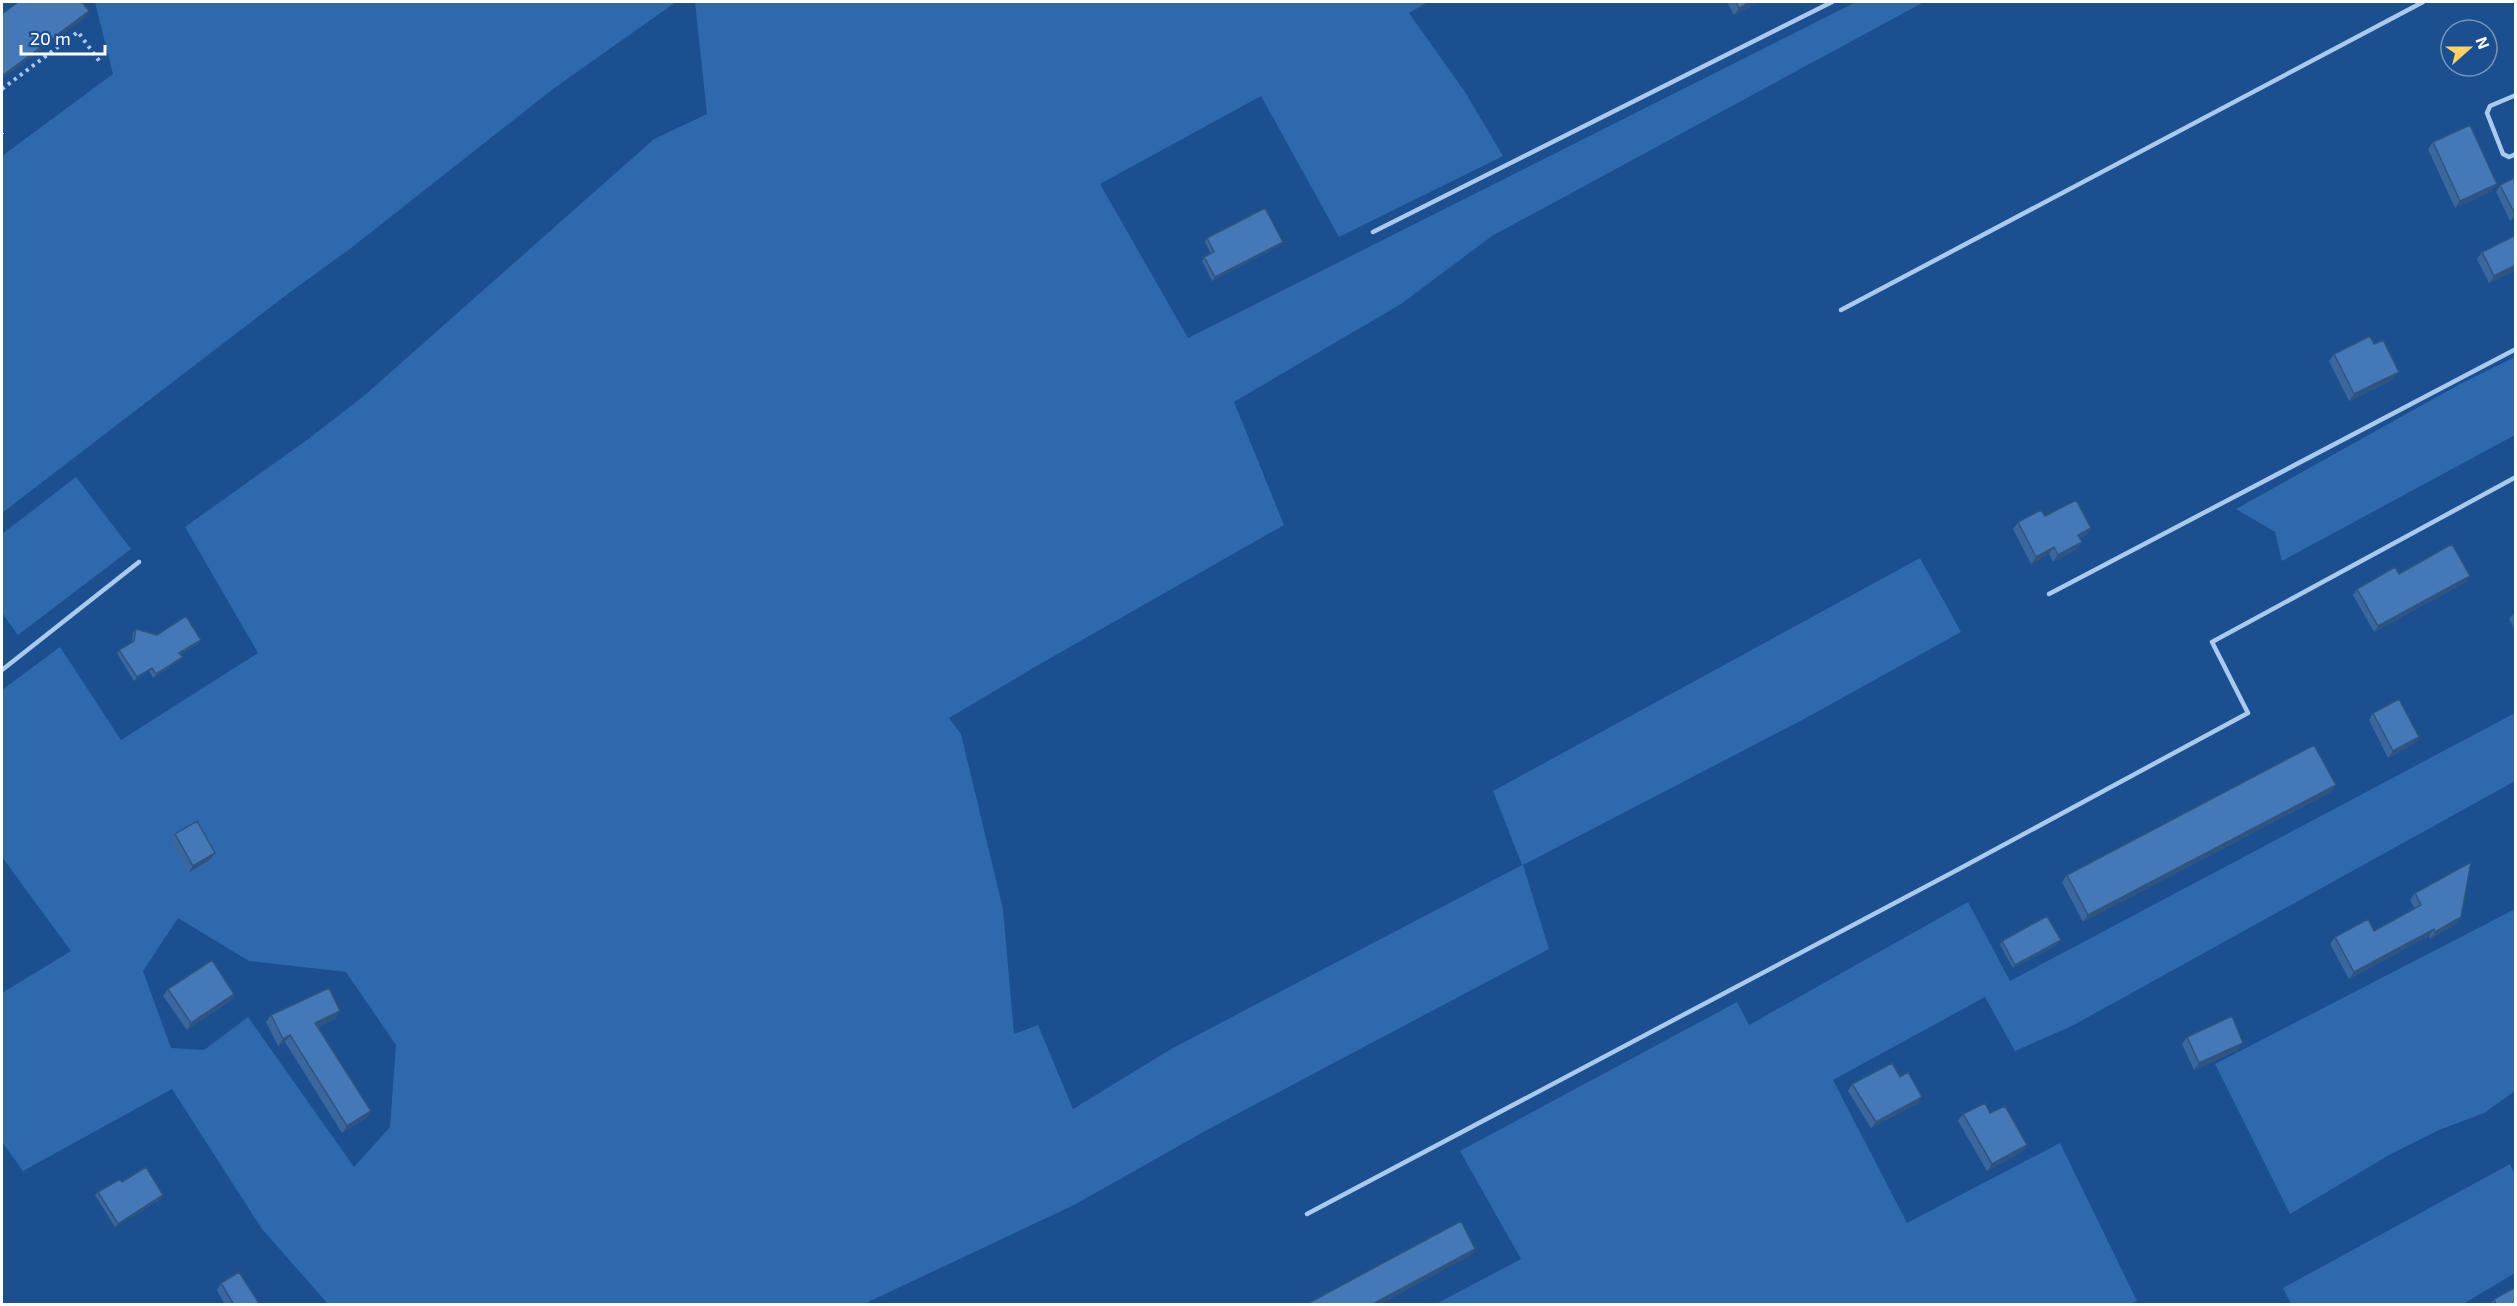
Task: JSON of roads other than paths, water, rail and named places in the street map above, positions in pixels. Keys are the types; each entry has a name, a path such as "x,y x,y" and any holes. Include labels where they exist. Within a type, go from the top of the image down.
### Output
{"lane":[{"path":"1372,232 1833,2"},
{"path":"1840,310 2423,2"},
{"path":"2516,95 2490,106 2487,113 2502,154 2509,157 2516,154"},
{"path":"2049,594 2516,349"},
{"path":"1308,1214 1949,875 2247,713 2212,642 2516,477"},
{"path":"2,670 139,562"}]}
